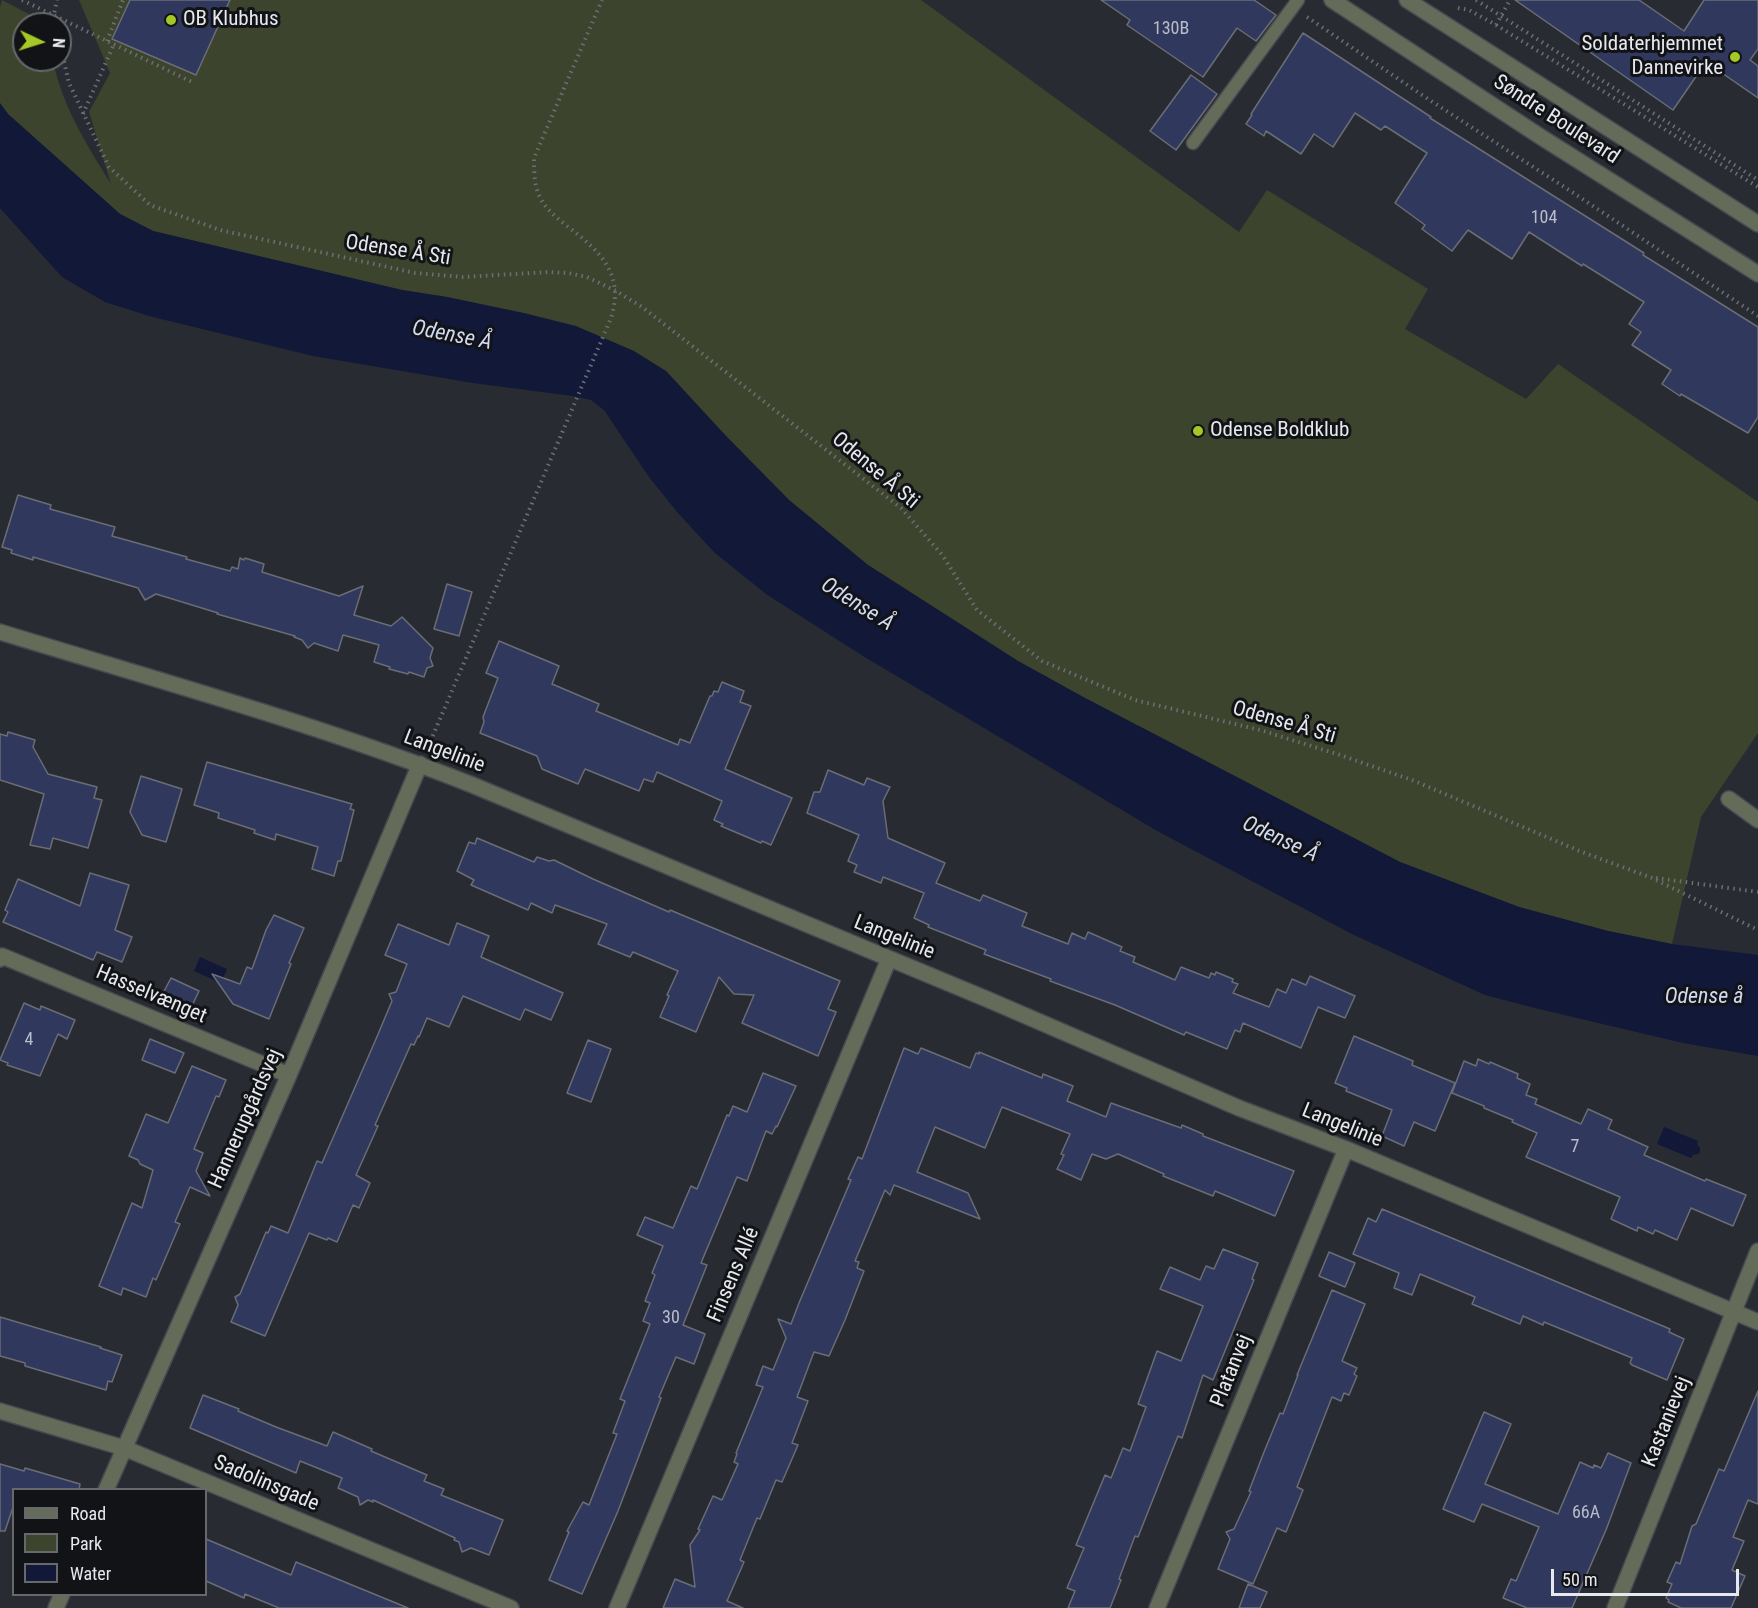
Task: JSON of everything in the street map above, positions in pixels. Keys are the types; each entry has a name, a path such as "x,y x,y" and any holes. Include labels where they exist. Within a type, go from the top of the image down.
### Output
{"street":[{"name":"Søndre Boulevard","path":"1332,0 1758,274"},
{"name":"Søndre Boulevard","path":"1407,0 1758,224"},
{"name":"Langelinie","path":"0,632 315,728 420,764 890,959 1230,1104 1346,1149 1758,1322"},
{"name":"Hannerupgårdsvej","path":"107,1488 289,1075 420,764"},
{"path":"1729,799 1758,820"},
{"name":"Hasselvænget","path":"0,960 2,956 289,1075"},
{"name":"Finsens Allé","path":"617,1608 890,959"},
{"name":"Platanvej","path":"1157,1608 1346,1149"},
{"name":"Kastanievej","path":"1615,1608 1758,1251"},
{"name":"Sadolinsgade","path":"0,1411 124,1448 511,1608"}],"lane":[{"path":"1193,143 1295,4"}],"path":[{"path":"107,41 123,0"},
{"path":"420,764 557,448 615,305 616,291 611,271 588,242 552,214 539,196 534,177 534,158 602,0"},
{"path":"1476,0 1758,180"},
{"path":"1496,26 1510,0"},
{"path":"24,1 49,12"},
{"path":"1295,4 1428,99 1758,316"},
{"path":"1451,6 1469,10 1758,187"},
{"path":"72,23 192,82"},
{"path":"83,114 114,44"},
{"name":"Odense Å Sti","path":"66,72 69,83 109,167 150,205 220,230 415,273 462,277 567,273 586,277 616,291 642,307 901,508 943,556 977,610 1042,661 1135,700 1260,730 1412,780 1582,852 1652,878 1758,930"},
{"path":"1652,878 1758,892"}],"green space":[{"name":"Odense Boldklub","path":"2,0 25,12 12,12 12,72 56,72 62,93 84,140 111,184 89,112 110,73 79,0 921,0 1239,232 1267,190 1428,289 1405,329 1526,399 1558,364 1758,502 1758,733 1701,817 1672,944 1608,931 1519,907 1400,862 1018,661 868,565 789,500 666,371 528,314 402,290 153,231 120,214 8,114 0,104 0,7"}],"water":[{"name":"Odense å","path":"0,103 8,114 120,214 153,231 402,290 528,314 576,326 634,351 666,371 789,500 868,565 1018,661 1400,862 1519,907 1608,931 1672,944 1758,955 1758,1056 1683,1043 1485,995 1354,935 1159,832 863,656 766,594 714,552 678,513 649,477 604,410 591,400 313,356 149,316 105,302 62,277 0,208"},
{"path":"200,957 227,969 221,983 194,971"},
{"path":"1664,1127 1698,1141 1700,1153 1691,1158 1657,1144"}],"building":[{"name":"OB Klubhus","path":"130,0 230,0 196,75 112,39"},
{"path":"1101,0 1254,0 1276,15 1256,41 1237,28 1203,77 1127,25 1130,20"},
{"path":"1515,0 1639,0 1684,31 1704,0 1758,0 1758,49 1750,60 1758,66 1758,98 1706,62 1673,110"},
{"path":"1303,33 1430,118 1758,327 1758,417 1748,433 1662,384 1671,370 1632,345 1641,332 1629,324 1644,302 1529,232 1512,259 1468,230 1452,251 1422,229 1425,225 1395,203 1427,153 1385,126 1381,130 1355,113 1333,147 1314,134 1301,154 1266,131 1264,136 1246,124"},
{"path":"1191,75 1217,94 1176,150 1150,131"},
{"path":"18,495 51,505 50,509 115,527 112,536 230,571 232,567 238,569 240,558 244,560 245,558 264,564 262,572 339,596 363,586 354,615 391,626 402,617 433,648 430,658 433,666 427,668 424,677 389,669 390,667 374,662 379,645 343,635 338,651 314,643 308,648 302,640 295,636 156,594 145,600 138,588 33,557 33,560 11,553 12,550 2,547"},
{"path":"447,584 472,592 459,636 434,629"},
{"path":"499,641 559,666 552,684 599,704 596,711 678,745 680,739 690,743 710,696 714,691 718,692 722,682 744,691 740,702 751,706 725,769 792,798 771,845 721,826 723,824 714,820 722,801 657,772 653,782 644,779 639,791 585,769 578,784 542,769 537,756 480,733 484,722 483,717 498,678 486,673"},
{"path":"8,732 35,740 33,747 48,774 97,787 94,798 102,800 88,848 53,838 50,849 30,845 44,794 0,780 0,734 7,736"},
{"path":"207,762 352,804 350,809 354,810 341,861 338,861 334,876 312,869 318,847 276,834 275,840 254,833 255,830 218,818 219,813 194,805"},
{"path":"828,770 864,785 867,778 890,787 883,801 888,838 945,863 936,883 980,901 983,895 1027,913 1022,926 1068,944 1072,933 1085,939 1088,932 1122,947 1120,951 1135,957 1133,962 1175,980 1181,967 1209,978 1211,973 1215,975 1216,972 1233,979 1232,982 1238,984 1233,993 1269,1007 1277,989 1286,993 1292,979 1306,985 1310,976 1355,996 1345,1018 1318,1007 1301,1048 1243,1023 1240,1032 1235,1030 1227,1049 1186,1032 1184,1035 1115,1005 1050,981 1051,979 984,954 986,950 928,927 929,925 914,918 924,893 883,877 881,883 854,872 857,865 848,861 859,835 807,813 814,792 820,792"},
{"path":"141,776 182,789 166,842 142,835 130,812"},
{"path":"477,838 534,862 537,857 549,861 554,860 669,912 670,910 840,981 828,1009 836,1012 818,1056 742,1023 754,995 734,994 719,977 696,1032 660,1017 678,971 633,952 630,957 598,944 607,924 555,905 552,913 531,903 528,910 471,885 474,880 457,871 469,842 475,844"},
{"path":"90,873 129,885 115,930 132,937 122,962 97,952 93,960 3,922 8,912 5,910 18,879 80,906"},
{"path":"274,915 304,928 269,1019 233,1004 212,974 240,984 247,967 252,969"},
{"path":"457,923 489,936 481,957 563,993 551,1020 525,1009 520,1020 463,996 449,1027 427,1018 419,1037 414,1045 411,1044 375,1125 378,1126 356,1175 370,1183 359,1208 353,1205 337,1242 309,1233 265,1336 231,1322 238,1305 235,1297 240,1294 266,1232 268,1233 271,1226 288,1233 317,1161 322,1163 376,1039 392,1001 389,994 396,992 407,964 385,955 398,924 449,945"},
{"path":"171,978 199,991 190,1010 161,997"},
{"path":"24,1003 40,1010 41,1006 75,1020 67,1039 58,1034 40,1076 7,1065 8,1063 0,1060"},
{"path":"1354,1036 1413,1061 1412,1065 1455,1083 1435,1131 1414,1122 1404,1146 1382,1136 1392,1110 1346,1091 1347,1088 1335,1083"},
{"path":"150,1039 184,1053 175,1073 142,1060"},
{"path":"588,1040 611,1049 591,1102 567,1093"},
{"path":"904,1048 918,1054 921,1048 970,1068 976,1053 979,1054 979,1052 1042,1078 1043,1074 1073,1086 1067,1101 1106,1117 1111,1103 1181,1128 1182,1125 1203,1136 1294,1171 1275,1216 1215,1191 1213,1196 1163,1176 1164,1174 1118,1154 1106,1159 1092,1154 1081,1180 1057,1169 1070,1134 1002,1107 985,1148 935,1127 917,1172 968,1193 980,1219 894,1185 890,1195 885,1190 855,1261 859,1262 857,1268 864,1271 845,1320 829,1356 814,1352 797,1397 808,1401 792,1443 798,1445 782,1482 776,1480 740,1560 744,1562 727,1601 743,1608 663,1608 675,1579 695,1587 690,1545 700,1530 698,1529 713,1496 722,1500 738,1464 734,1462 736,1453 763,1387 756,1385 763,1366 773,1370 786,1338 778,1319 791,1324 851,1180 848,1179 858,1157 862,1159"},
{"path":"1478,1059 1518,1074 1517,1078 1530,1084 1526,1095 1537,1099 1535,1104 1581,1124 1588,1109 1612,1120 1608,1129 1648,1147 1644,1155 1705,1181 1706,1179 1746,1195 1733,1226 1691,1208 1677,1240 1655,1230 1653,1234 1638,1227 1637,1231 1611,1219 1620,1197 1526,1157 1537,1133 1484,1106 1452,1093 1464,1061 1476,1066"},
{"path":"192,1066 226,1080 219,1097 216,1096 194,1149 203,1153 196,1171 210,1196 190,1187 175,1222 180,1224 156,1280 153,1278 146,1297 123,1288 121,1295 99,1286 132,1203 142,1208 153,1170 129,1156 146,1114 168,1123"},
{"path":"763,1073 796,1086 777,1127 772,1134 766,1131 747,1181 737,1177 701,1263 707,1265 683,1325 705,1334 694,1364 676,1357 659,1397 661,1398 618,1511 582,1594 549,1580 569,1532 567,1531 583,1502 589,1505 617,1434 613,1433 625,1401 620,1399 650,1324 643,1321 650,1303 645,1301 655,1275 652,1273 663,1246 637,1235 645,1217 673,1228 691,1186 697,1189 727,1115 729,1116 733,1106 747,1112"},
{"path":"1382,1209 1670,1329 1669,1332 1684,1339 1667,1380 1632,1365 1630,1363 1632,1358 1544,1322 1543,1325 1523,1316 1520,1324 1472,1304 1475,1297 1420,1274 1412,1295 1394,1288 1399,1273 1353,1254 1368,1218 1376,1222"},
{"path":"1223,1249 1258,1263 1252,1279 1254,1280 1213,1380 1203,1375 1182,1438 1178,1436 1138,1537 1135,1536 1110,1608 1068,1608 1075,1591 1067,1588 1084,1548 1076,1545 1105,1475 1111,1478 1123,1448 1130,1451 1146,1407 1138,1404 1157,1351 1181,1361 1203,1306 1160,1289 1170,1267 1200,1280 1206,1266 1214,1269"},
{"path":"1329,1252 1355,1263 1345,1287 1319,1276"},
{"path":"1332,1290 1365,1304 1342,1361 1357,1368 1354,1374 1357,1376 1349,1395 1344,1393 1341,1401 1332,1397 1297,1487 1303,1490 1286,1532 1277,1528 1253,1584 1218,1569 1230,1539 1226,1532 1234,1529 1251,1492 1249,1491 1264,1452 1280,1413 1283,1414"},
{"path":"0,1317 122,1355 112,1382 108,1381 106,1390 25,1366 25,1363 0,1356"},
{"path":"1758,1391 1758,1504 1748,1500 1733,1537 1744,1541 1732,1570 1745,1576 1731,1608 1681,1608 1668,1602 1666,1598 1672,1584 1667,1582 1676,1562 1680,1564 1692,1526 1696,1524 1719,1469 1724,1471"},
{"path":"203,1395 276,1427 327,1446 333,1432 427,1475 424,1481 444,1489 441,1495 503,1520 489,1555 471,1548 462,1552 455,1538 373,1500 373,1502 368,1500 360,1505 358,1497 338,1488 342,1478 300,1461 296,1473 190,1428"},
{"path":"1484,1412 1511,1424 1485,1484 1558,1514 1580,1462 1593,1468 1594,1465 1601,1468 1608,1453 1631,1463 1606,1530 1572,1608 1527,1608 1503,1598 1511,1579 1516,1581 1539,1527 1482,1504 1474,1522 1443,1509"},
{"path":"0,1464 24,1471 25,1468 80,1484 79,1488 12,1488 12,1510 5,1531 0,1531"},
{"path":"207,1539 291,1575 296,1562 408,1608 279,1608 245,1594 244,1598 207,1581"},
{"path":"1248,1584 1267,1592 1260,1608 1239,1608"}],"place":[{"name":"OB Klubhus","path":"171,20"},
{"name":"Soldaterhjemmet Dannevirke","path":"1735,57"},
{"name":"Odense Boldklub","path":"1198,431"}],"water label":[{"name":"Odense Å","path":"452,336"},
{"name":"Odense Å","path":"857,605"},
{"name":"Odense Å","path":"1280,840"}]}
